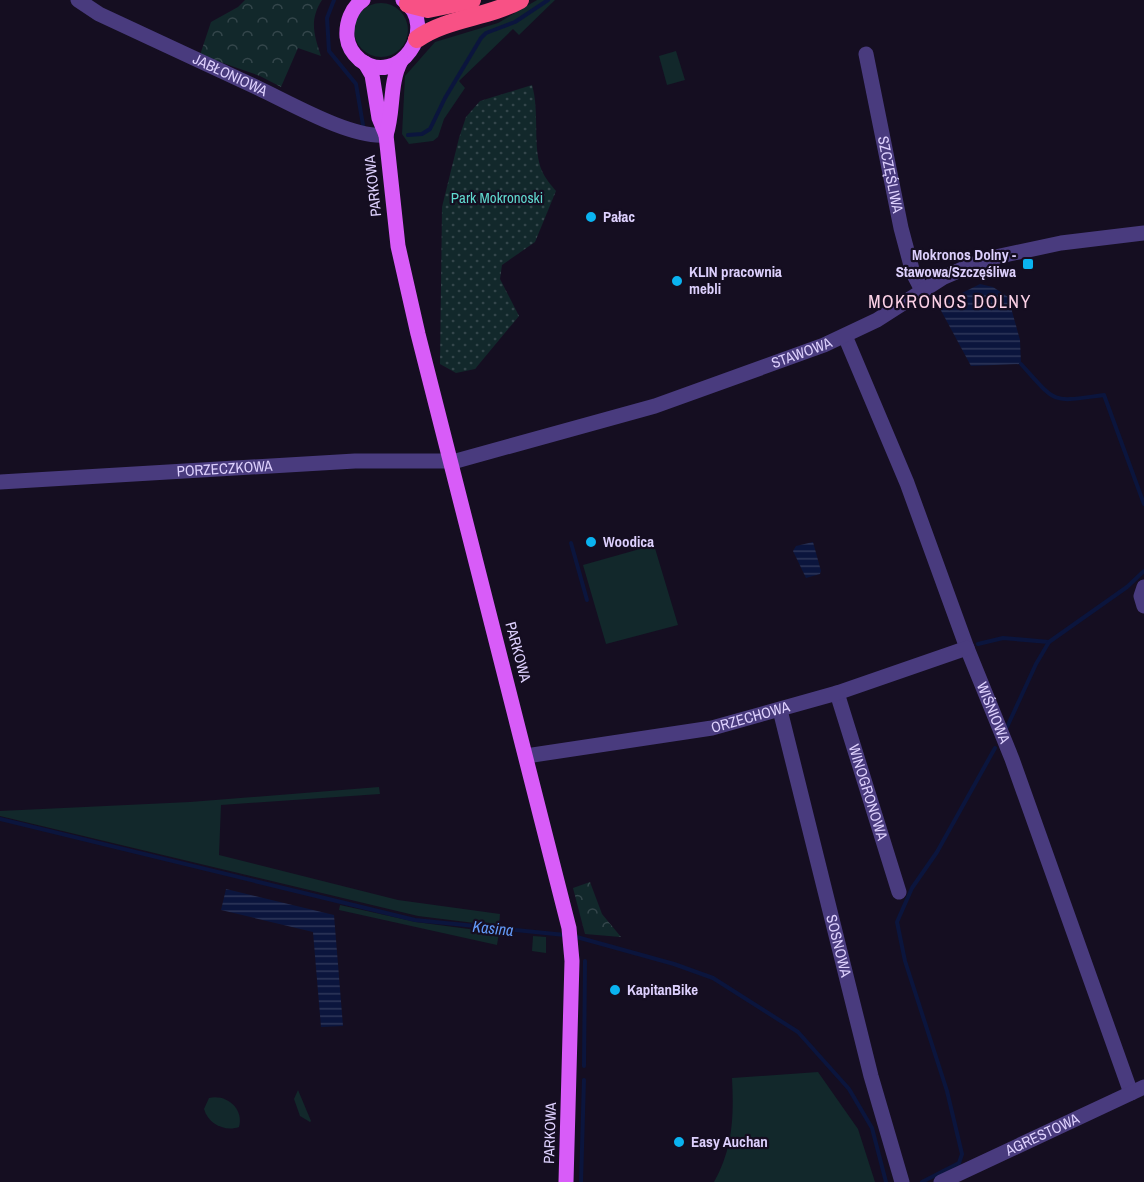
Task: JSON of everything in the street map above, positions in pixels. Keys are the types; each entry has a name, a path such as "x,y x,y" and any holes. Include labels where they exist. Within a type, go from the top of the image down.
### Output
{"highway":[{"path":"405,2 428,9 472,0"},
{"path":"417,39 432,29 490,13 520,0"}],"main road":[{"name":"PARKOWA","path":"363,0 352,12 347,25 347,39 352,52 365,63 372,75 379,118 386,135 398,246 450,462 560,885 571,941 566,1182"},
{"path":"365,63 386,67 401,61 412,50 419,26 416,15 405,2"},
{"name":"PARKOWA","path":"386,135 392,116 394,74 401,61"}],"street":[{"name":"JABŁONIOWA","path":"78,0 99,14 311,113 373,137 386,135"},
{"name":"SZCZĘŚLIWA","path":"866,54 901,228 922,292"},
{"name":"STAWOWA","path":"450,462 655,406 845,336 877,320 955,272 986,259 1061,243 1144,233"},
{"name":"WIŚNIOWA","path":"845,336 907,483 967,648 1012,759 1137,1090"},
{"name":"PORZECZKOWA","path":"0,482 355,461 450,462"},
{"path":"1144,587 1141,596 1144,606"},
{"name":"ORZECHOWA","path":"526,756 701,730 837,693 967,648"},
{"name":"WINOGRONOWA","path":"837,693 899,892"},
{"name":"SOSNOWA","path":"780,710 871,1076 902,1182"},
{"name":"AGRESTOWA","path":"941,1182 1137,1090"}],"green space":[{"path":"245,0 322,0 314,21 316,41 321,56 298,48 281,87 260,76 200,55 211,22 238,7"},
{"path":"537,0 555,0 519,35 513,29 459,81 465,88 444,119 438,137 433,141 409,144 402,134 405,76 435,42 498,23"},
{"path":"381,3 391,5 400,11 406,20 408,30 406,40 400,49 391,55 381,57 371,55 362,49 356,40 354,30 356,20 362,11 371,5"},
{"path":"676,51 685,80 667,85 659,56"},
{"name":"Park Mokronoski","path":"532,85 536,106 539,162 542,171 556,191 535,242 502,265 500,279 519,316 475,369 456,373 440,364 442,207 459,138 466,117 480,101"},
{"path":"654,545 678,625 606,644 583,565"},
{"path":"379,787 380,794 221,805 219,855 398,900 500,914 499,926 418,916 0,816 0,811 190,802"},
{"path":"590,882 602,914 621,937 585,934 573,888"},
{"path":"340,905 416,922 499,933 497,945 339,910"},
{"path":"533,936 546,937 546,953 532,951"},
{"path":"818,1072 858,1129 875,1182 714,1182 729,1144 733,1106 732,1078"},
{"path":"298,1090 310,1122 300,1116 294,1099"},
{"path":"209,1098 222,1098 233,1104 239,1114 239,1127 228,1128 213,1123 204,1109"}],"water":[{"path":"980,284 993,287 1008,297 1020,340 1021,364 971,366 938,305"},
{"path":"813,542 821,571 820,574 806,578 793,551 796,546"},
{"path":"226,889 334,915 343,1026 321,1027 313,932 221,910"}],"waterway":[{"path":"334,0 327,18 329,51 356,84 363,125"},
{"path":"408,135 422,134 430,129 445,98 486,33 515,22 548,0"},
{"path":"1021,364 1049,394 1056,398 1073,399 1104,395 1144,504"},
{"path":"571,543 587,600"},
{"path":"1007,727 1036,664 1049,642 1127,587 1144,571"},
{"path":"978,644 1003,638 1049,642"},
{"path":"922,1182 959,1163 962,1154 947,1091 905,961 897,922 912,888 937,852 995,748"},
{"name":"Kasina","path":"0,819 415,920 565,935"},
{"name":"Kasina","path":"573,936 674,964 713,978 798,1032 849,1089 872,1128 886,1182"},
{"path":"584,1066 585,961"},
{"path":"581,1182 584,1080"}],"place":[{"name":"Pałac","path":"591,217"},
{"name":"Mokronos Dolny - Stawowa/Szczęśliwa","path":"1028,264"},
{"name":"KLIN pracownia mebli","path":"677,281"},
{"name":"Woodica","path":"591,542"},
{"name":"KapitanBike","path":"615,990"},
{"name":"Easy Auchan","path":"679,1142"}],"district":[{"name":"MOKRONOS DOLNY","path":"950,302"}]}
